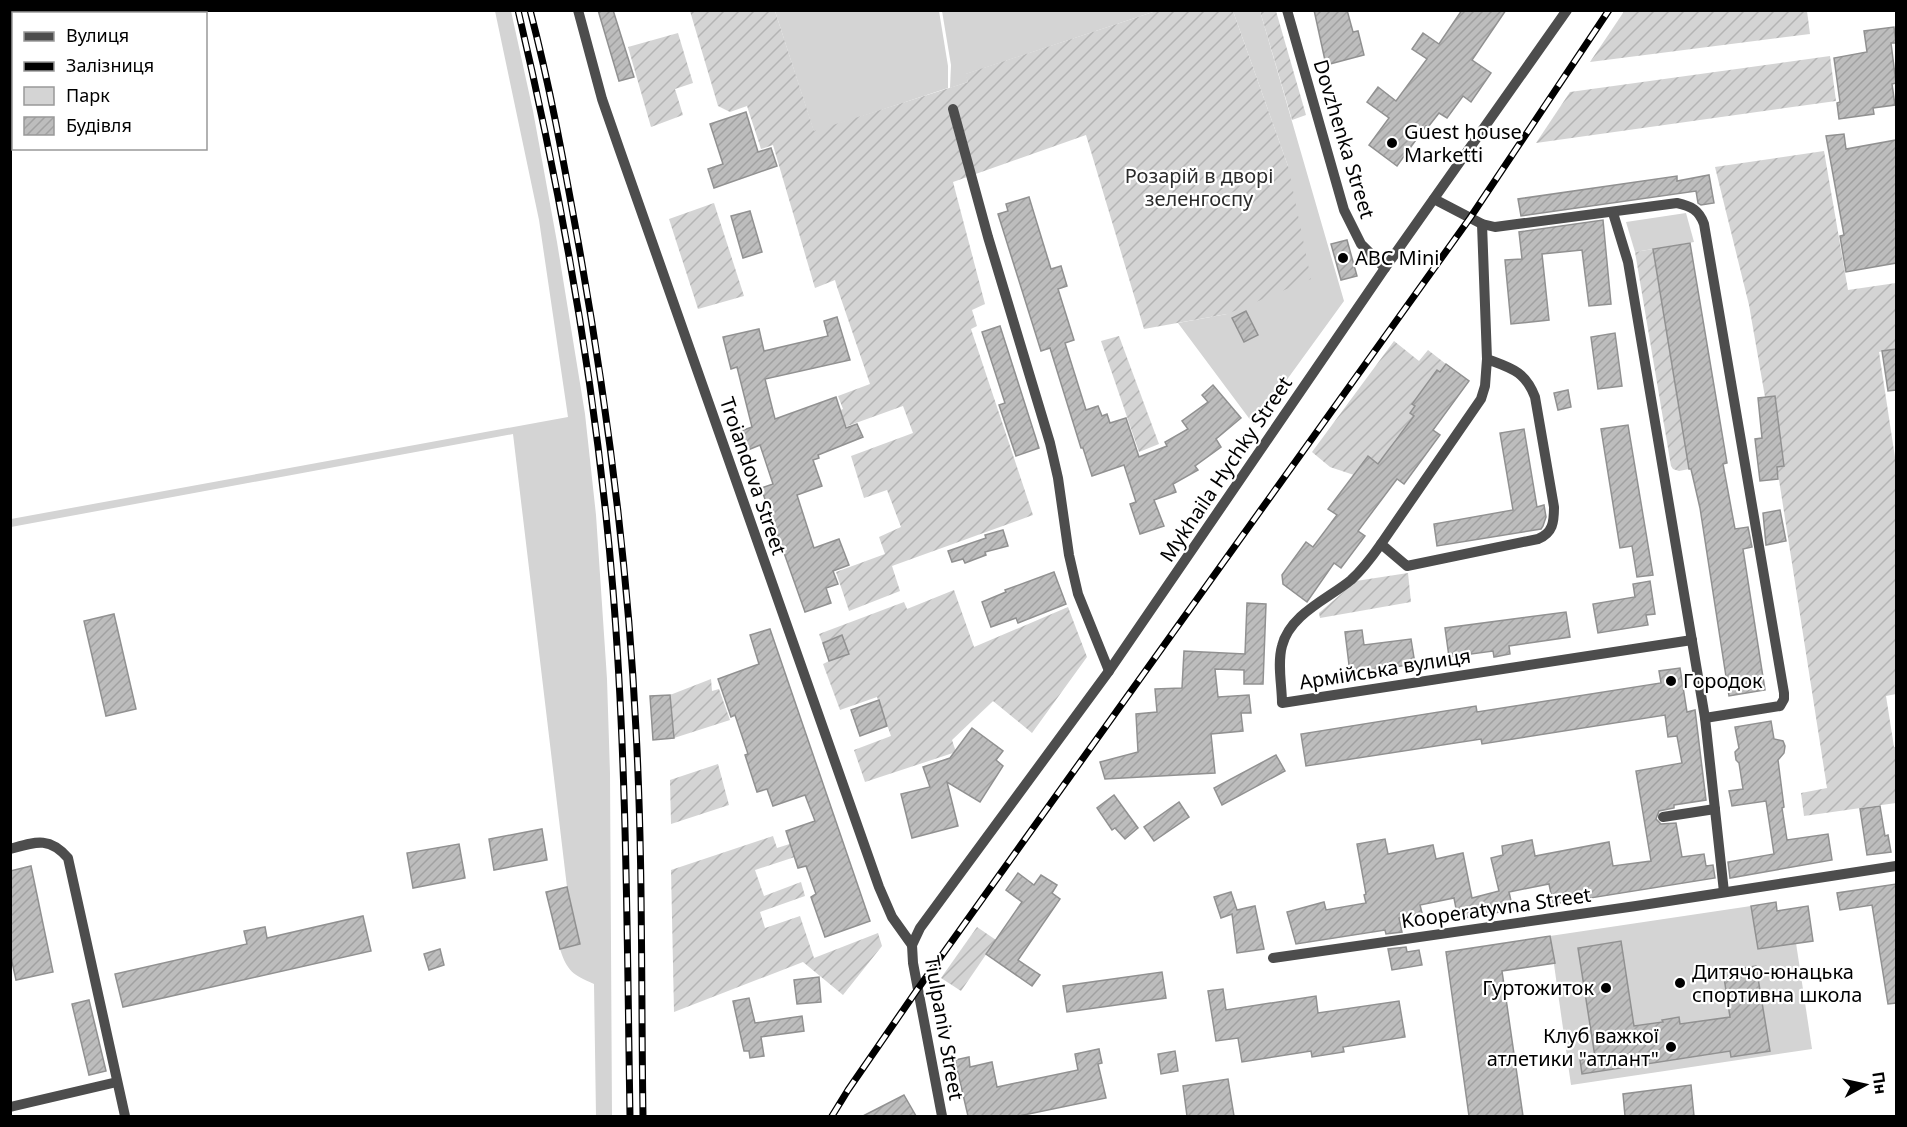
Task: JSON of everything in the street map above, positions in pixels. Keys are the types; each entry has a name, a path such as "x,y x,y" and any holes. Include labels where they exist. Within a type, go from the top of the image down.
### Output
{"street":[{"name":"Troiandova Street","path":"578,10 602,99 879,887 892,917 912,945"},
{"name":"Dovzhenka Street","path":"1287,10 1344,210 1361,244 1384,268"},
{"name":"Mykhaila Hychky Street","path":"912,945 920,928 1109,671 1384,268 1567,10"},
{"path":"953,109 1050,443 1078,594 1109,671"},
{"path":"1434,199 1482,224 1496,227 1677,203 1688,205 1701,215 1784,693 1784,699 1780,705 1705,718"},
{"path":"1613,213 1629,270 1705,718 1724,891"},
{"name":"Армійська вулиця","path":"1482,224 1486,359 1485,386 1481,399 1363,568 1350,581 1303,614 1286,636 1281,654 1282,703 1692,640"},
{"path":"1381,544 1407,566 1538,539 1545,536 1553,525 1554,507 1535,397 1531,386 1514,369 1486,359"},
{"path":"1663,817 1715,809"},
{"path":"10,849 38,841 62,850 68,858 125,1116"},
{"name":"Kooperatyvna Street","path":"1273,958 1896,866"},
{"name":"Tiulpaniv Street","path":"912,945 915,978 942,1116"},
{"path":"10,1107 117,1082"}],"green space":[{"path":"80,10 174,10 173,12 76,12"},
{"path":"1625,10 1807,11 1810,34 1590,62"},
{"path":"495,11 511,11 533,111 585,414 596,515 607,679 610,773 612,1116 596,1116 594,984 572,971 565,962 560,949 580,944 567,887 513,434 11,527 11,519 568,417 539,220"},
{"name":"Розарій в дворі зеленгоспу","path":"690,11 775,11 814,131 968,82 965,74 1156,11 1233,11 1288,166 1311,279 1227,314 1144,329 1086,135 953,182 985,304 972,310 977,326 971,329 1033,515 892,566 900,591 849,611 836,572 885,554 879,537 901,527 887,490 864,498 851,456 913,433 903,406 842,428 836,412 843,409 838,396 870,384 835,280 815,288 773,145 761,149 747,106 730,112 718,106"},
{"path":"775,11 939,11 948,66 948,88 814,132"},
{"path":"942,11 1156,11 966,74 968,82 950,88 951,65"},
{"path":"1233,11 1260,11 1344,301 1254,425 1178,323 1227,314 1288,166"},
{"path":"1260,11 1276,11 1306,115 1292,120"},
{"path":"678,33 693,83 675,89 683,115 651,127 628,47"},
{"path":"1830,56 1836,101 1536,143 1570,92"},
{"path":"1824,151 1848,290 1896,283 1896,349 1879,352 1896,464 1896,694 1886,696 1894,747 1896,747 1896,803 1804,816 1801,793 1827,788 1777,467 1784,466 1775,396 1765,397 1749,305 1715,167"},
{"path":"714,203 744,296 698,309 669,219"},
{"path":"1686,213 1694,242 1635,252 1626,222"},
{"path":"1653,249 1689,469 1679,471 1671,466 1635,252"},
{"path":"1119,336 1159,444 1139,452 1101,341"},
{"path":"1394,341 1419,361 1428,350 1446,364 1440,372 1437,370 1412,403 1415,406 1410,413 1417,419 1395,440 1381,467 1368,457 1354,475 1330,467 1312,452"},
{"path":"1408,573 1411,602 1320,618 1319,613 1356,581"},
{"path":"954,590 974,647 1068,607 1087,657 1032,733 993,701 952,740 956,752 865,782 854,750 891,736 877,697 840,710 823,664 829,661 819,634 904,602 907,609"},
{"path":"711,679 712,691 719,689 730,720 674,738 670,695"},
{"path":"718,764 729,805 671,824 670,780"},
{"path":"773,836 777,848 799,841 804,854 755,870 764,896 801,882 805,896 760,912 765,928 800,916 814,958 878,933 882,946 843,995 803,962 674,1012 671,870"},
{"name":"Дитячо-юнацька спортивна школа","path":"1751,906 1796,943 1812,1049 1571,1085 1550,936"},
{"path":"977,927 996,940 961,991 941,978"}],"building":[{"path":"598,10 613,10 634,77 619,81"},
{"path":"1314,10 1347,10 1353,32 1358,31 1364,55 1326,65"},
{"path":"1462,10 1506,10 1472,60 1491,73 1471,102 1463,96 1447,118 1439,113 1428,127 1426,126 1397,166 1369,145 1389,118 1367,102 1378,87 1396,101 1427,59 1412,49 1423,33 1439,44"},
{"path":"1894,27 1896,43 1891,43 1896,83 1892,84 1895,105 1873,108 1874,114 1839,119 1837,103 1840,102 1834,58 1867,52 1864,31"},
{"path":"746,112 758,152 771,148 777,166 714,188 708,169 723,164 710,124"},
{"path":"1844,134 1846,149 1896,140 1896,263 1846,272 1840,236 1844,235 1826,136"},
{"path":"1709,175 1714,203 1701,205 1698,203 1696,191 1521,216 1518,199 1677,176 1677,181"},
{"path":"1029,197 1051,269 1061,266 1067,286 1058,289 1074,340 1065,343 1086,410 1098,406 1102,416 1107,414 1110,423 1126,418 1139,457 1167,446 1165,442 1188,429 1182,421 1208,402 1202,395 1213,385 1241,418 1216,439 1221,447 1195,466 1198,470 1173,484 1176,492 1154,500 1164,526 1140,534 1130,504 1136,502 1124,465 1092,476 1050,348 1041,351 998,214 1008,211 1006,204"},
{"path":"750,211 762,252 743,258 731,216"},
{"path":"1603,220 1611,304 1589,306 1582,250 1542,254 1549,320 1511,324 1505,260 1522,259 1519,232"},
{"name":"ABC Mini","path":"1347,240 1357,276 1341,280 1331,244"},
{"path":"1690,243 1727,463 1723,464 1735,529 1748,527 1752,547 1743,549 1765,690 1729,696 1700,508 1691,469 1689,469 1653,249"},
{"path":"1246,311 1258,335 1244,342 1232,318"},
{"path":"837,317 850,360 765,379 775,419 836,397 846,428 857,424 863,437 818,455 819,458 813,460 822,486 797,495 814,548 839,539 849,565 833,571 838,584 826,588 831,603 805,612 761,488 773,484 760,445 748,450 741,431 752,427 737,367 731,369 723,337 759,329 764,351 828,336 824,321"},
{"path":"1000,326 1039,448 1016,456 999,405 1005,403 982,332"},
{"path":"1615,333 1622,386 1598,389 1591,337"},
{"path":"1896,349 1896,390 1888,391 1882,351"},
{"path":"1446,364 1469,381 1433,430 1440,435 1404,484 1397,479 1358,531 1365,536 1341,568 1334,563 1307,602 1283,584 1282,575 1306,542 1313,547 1337,515 1328,509 1368,456 1378,464 1414,416 1410,413 1415,406 1412,404 1437,370 1440,372"},
{"path":"1568,390 1571,407 1558,410 1554,393"},
{"path":"1775,396 1784,466 1777,467 1778,479 1760,481 1755,439 1762,438 1758,398"},
{"path":"1628,425 1653,575 1637,577 1632,546 1620,548 1601,429"},
{"path":"1524,429 1537,507 1544,505 1546,517 1541,529 1437,546 1434,524 1513,510 1500,433"},
{"path":"1780,510 1786,541 1766,545 1763,513"},
{"path":"1003,530 1008,546 985,552 986,555 965,563 963,559 952,562 948,551"},
{"path":"1054,572 1066,604 1018,623 1016,618 991,627 982,602 1006,592 1005,590"},
{"path":"1650,581 1655,614 1646,615 1648,625 1598,633 1593,604 1635,597 1633,584"},
{"path":"1247,603 1266,604 1263,684 1244,684 1244,670 1215,669 1218,697 1249,695 1251,713 1241,713 1243,731 1211,734 1215,773 1105,779 1100,762 1138,752 1136,714 1157,712 1155,689 1182,688 1184,651 1245,654"},
{"path":"1566,612 1570,637 1509,646 1510,654 1494,657 1493,651 1449,657 1445,628"},
{"path":"114,614 136,709 106,716 84,621"},
{"path":"770,629 870,921 825,937 811,897 816,894 806,866 798,868 786,831 815,821 805,795 773,806 767,789 757,792 735,715 731,717 718,679 759,664 750,635"},
{"path":"1362,630 1364,645 1411,639 1415,664 1350,673 1345,632"},
{"path":"842,635 849,654 829,661 823,643"},
{"path":"1680,668 1687,712 1695,710 1706,800 1674,805 1674,808 1659,811 1656,819 1661,824 1676,823 1682,857 1704,854 1706,866 1713,865 1715,878 1553,904 1549,884 1509,892 1513,910 1458,919 1454,898 1420,905 1422,913 1399,918 1402,932 1386,934 1385,930 1296,944 1287,912 1324,902 1326,910 1366,903 1357,844 1385,839 1388,854 1433,845 1436,859 1463,853 1472,898 1499,891 1491,858 1503,855 1502,846 1532,840 1535,856 1609,842 1613,866 1651,861 1636,771 1682,763 1677,736 1668,737 1665,715 1482,744 1481,739 1306,766 1301,734 1476,706 1477,712 1661,683 1659,671"},
{"path":"670,695 674,738 653,740 650,696"},
{"path":"879,700 887,726 860,736 851,710"},
{"path":"1771,721 1774,739 1783,741 1785,746 1784,753 1778,760 1787,840 1828,834 1832,860 1730,878 1728,862 1774,854 1766,801 1732,806 1729,791 1743,789 1739,763 1736,760 1735,752 1739,748 1735,727"},
{"path":"972,728 1003,751 996,760 1003,766 980,802 947,782 958,826 912,838 901,794 930,787 923,767 950,758"},
{"path":"1276,755 1285,771 1222,805 1214,788"},
{"path":"1114,795 1138,828 1125,839 1115,828 1112,830 1097,808"},
{"path":"1179,802 1189,817 1154,841 1144,827"},
{"path":"1880,806 1885,836 1888,835 1891,852 1867,855 1860,809"},
{"path":"542,829 547,860 494,870 489,839"},
{"path":"459,844 465,878 413,888 407,853"},
{"path":"31,866 53,972 16,980 10,953 10,871"},
{"path":"1018,873 1034,885 1041,875 1057,885 1052,893 1060,899 1018,960 1040,975 1032,986 986,954 1022,902 1006,890"},
{"path":"1896,884 1896,1003 1888,1004 1872,905 1840,910 1837,893"},
{"path":"567,887 580,944 560,949 546,892"},
{"path":"1231,892 1237,910 1255,906 1264,949 1237,953 1232,914 1221,918 1214,897"},
{"path":"1776,902 1777,911 1808,906 1813,941 1758,949 1751,906"},
{"path":"363,916 371,951 123,1007 115,974 247,944 244,931 265,927 267,938"},
{"path":"1550,936 1555,963 1502,971 1523,1116 1469,1116 1446,952"},
{"path":"1621,941 1634,1026 1679,1017 1680,1024 1730,1017 1723,971 1756,966 1770,1051 1731,1057 1730,1051 1582,1074 1580,1060 1595,1057 1578,948"},
{"path":"1406,947 1407,952 1419,950 1422,965 1392,970 1388,949"},
{"path":"440,949 444,965 429,970 424,954"},
{"path":"1162,972 1166,998 1067,1012 1063,986"},
{"path":"819,977 821,1002 797,1004 794,980"},
{"path":"1223,989 1226,1010 1316,996 1318,1013 1399,1001 1405,1037 1343,1047 1344,1052 1312,1057 1311,1051 1242,1062 1238,1038 1216,1041 1208,991"},
{"path":"749,998 755,1023 802,1016 804,1031 761,1037 764,1056 750,1058 749,1051 744,1051 733,1001"},
{"path":"89,1000 106,1071 89,1075 72,1004"},
{"path":"1099,1049 1102,1063 1098,1064 1106,1098 1019,1116 968,1116 955,1060 969,1057 970,1067 992,1062 997,1087 1078,1070 1075,1054"},
{"path":"1175,1051 1178,1071 1161,1074 1158,1054"},
{"path":"1228,1079 1234,1116 1187,1116 1183,1086"},
{"path":"1691,1085 1694,1116 1625,1116 1623,1094"},
{"path":"904,1095 916,1116 863,1116"}],"railway":[{"path":"518,10 564,226 588,371 606,517 621,721 626,853 630,1116"},
{"path":"530,10 544,67 573,212 607,424 622,546 638,778 643,1116"},
{"path":"832,1116 917,990 1470,218 1609,10"}],"place":[{"name":"Guest house Marketti","path":"1392,143"},
{"name":"ABC Mini","path":"1343,258"},
{"name":"Городок","path":"1671,681"},
{"name":"Дитячо-юнацька спортивна школа","path":"1680,983"},
{"name":"Гуртожиток","path":"1606,988"},
{"name":"Клуб важкої атлетики \"атлант\"","path":"1671,1047"}]}
